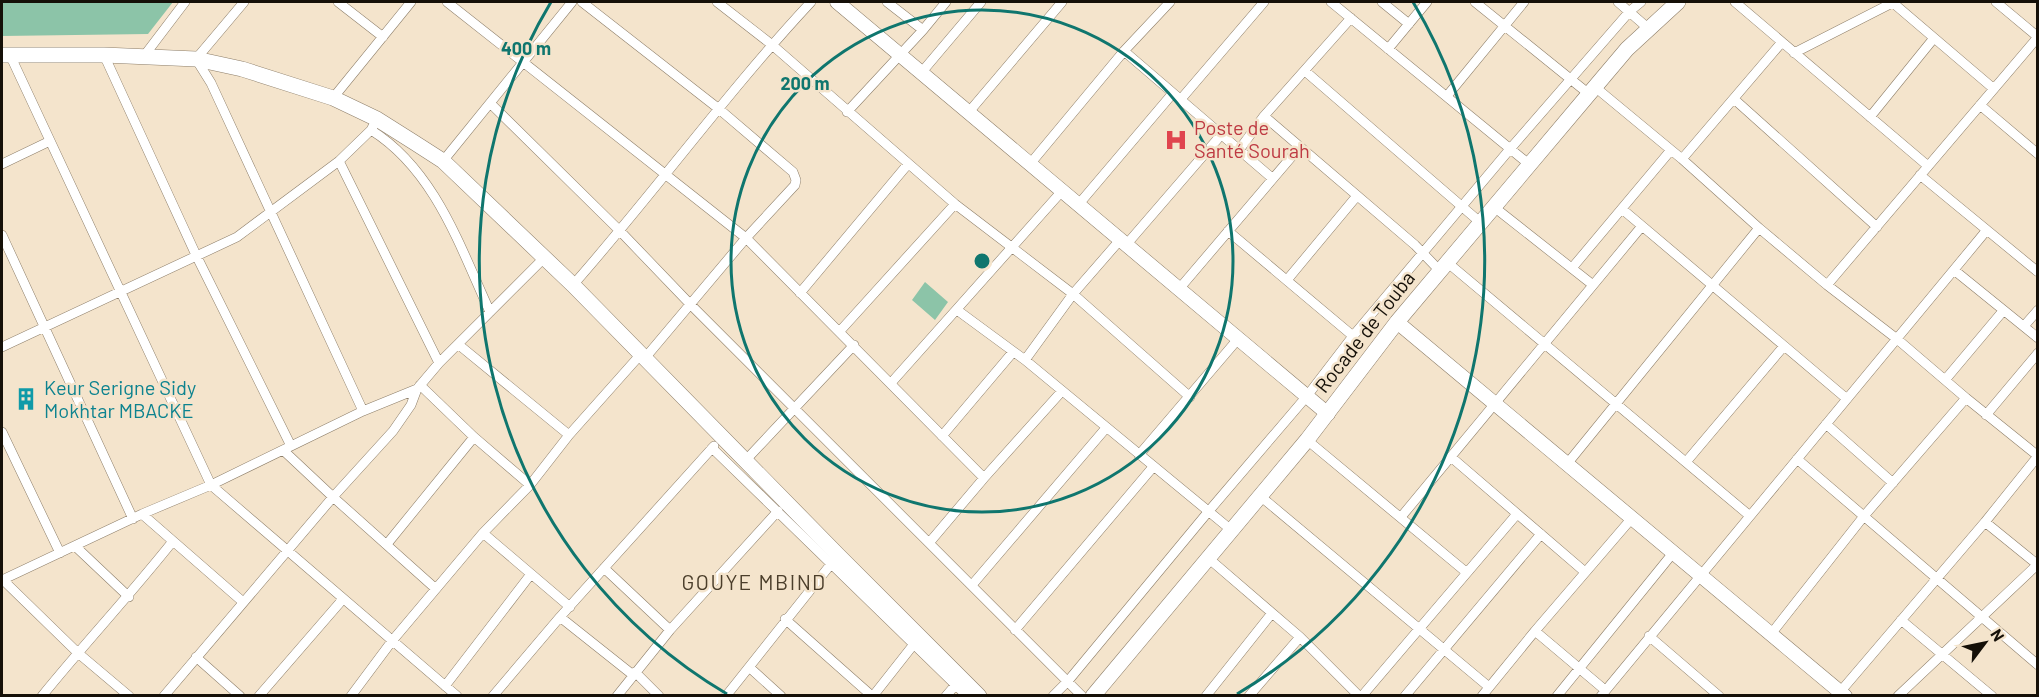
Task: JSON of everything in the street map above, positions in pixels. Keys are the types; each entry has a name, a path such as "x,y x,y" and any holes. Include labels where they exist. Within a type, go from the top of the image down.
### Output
{"main road":[{"name":"Rocade de Touba","path":"1093,696 1230,529 1307,440 1397,322 1627,49 1678,2"},
{"path":"6,55 104,55 196,59 243,69 333,98 374,125 443,161 573,285 643,356 717,443 745,461 834,559 958,681 979,696"}],"street":[{"path":"144,56 185,2"},
{"path":"244,2 196,59 211,83 363,411"},
{"path":"338,2 383,37"},
{"path":"333,98 411,2"},
{"path":"447,2 746,237 984,478"},
{"path":"443,161 572,2"},
{"path":"351,696 392,641 483,533 530,485 569,435 643,356 746,237 795,185 796,176 793,172 719,109 582,2"},
{"path":"717,2 771,44 955,204 1073,294 1190,397"},
{"path":"573,285 620,231 771,44 811,2"},
{"path":"837,2 1328,414"},
{"path":"887,2 923,30"},
{"path":"847,112 900,56 946,2"},
{"path":"921,73 981,2"},
{"path":"968,113 1062,2"},
{"path":"1030,164 1124,51 1167,5 1156,2"},
{"path":"1181,99 1264,2"},
{"path":"1331,2 1530,165"},
{"path":"1382,2 1409,24"},
{"path":"1388,49 1427,2"},
{"path":"1397,322 1842,694 2037,456 1759,228 1683,159 1571,78 1475,2"},
{"path":"1447,96 1524,2"},
{"path":"1618,2 1649,29"},
{"path":"1053,696 1307,396 1353,336 1510,149 1630,11 1641,2"},
{"path":"1735,2 1928,166"},
{"path":"1794,52 1893,2 1994,89"},
{"path":"1827,285 2037,37 1996,2"},
{"path":"1239,150 1264,116 1351,18"},
{"path":"1870,117 1934,38"},
{"path":"1683,159 1782,42"},
{"path":"1124,51 1272,178"},
{"path":"6,55 50,141 211,485 457,696"},
{"path":"104,55 288,448 333,497 436,589"},
{"path":"1305,71 1481,223"},
{"path":"1078,205 1173,93"},
{"path":"1734,99 1877,227"},
{"path":"490,104 620,231 1082,696"},
{"path":"1980,105 2037,154"},
{"path":"1264,116 1423,253 1544,344 1749,516"},
{"path":"2,347 237,237 339,161 374,125 426,184 440,204 490,312"},
{"path":"1025,360 1073,294 1221,135"},
{"path":"2,164 50,141"},
{"path":"1179,289 1299,148"},
{"path":"1572,268 1671,150"},
{"path":"339,161 439,363"},
{"path":"800,293 908,164"},
{"path":"1920,175 2037,272"},
{"path":"891,383 1062,191"},
{"path":"1287,280 1356,197"},
{"path":"840,331 955,204"},
{"path":"1494,207 1593,285"},
{"path":"1622,209 1847,399"},
{"path":"1401,517 1642,226"},
{"path":"1567,464 1759,228"},
{"path":"1228,231 1353,336"},
{"path":"1534,631 1581,668 1603,693 1986,231"},
{"path":"2,235 44,327 138,516 173,541 243,602"},
{"path":"164,696 287,550 399,423 419,387 439,363 544,258"},
{"path":"1954,270 2037,338"},
{"path":"957,310 1025,360 1230,529"},
{"path":"2024,326 2037,310"},
{"path":"1945,380 2003,311"},
{"path":"1139,455 1239,339"},
{"path":"459,345 569,435"},
{"path":"745,461 854,345"},
{"path":"1686,462 1784,346"},
{"path":"942,436 1013,352"},
{"path":"1986,415 2037,353"},
{"path":"129,696 78,652 2,580 419,387"},
{"path":"419,387 530,485"},
{"path":"929,543 1062,391"},
{"path":"1771,634 1864,516 1966,398"},
{"path":"1826,424 1893,483"},
{"path":"972,585 1106,428"},
{"path":"2,432 60,553"},
{"path":"387,544 474,437"},
{"path":"1307,440 1466,572"},
{"path":"493,696 560,616 717,443 778,511 834,559 914,644 958,681 966,696"},
{"path":"1451,457 1585,572"},
{"path":"1797,459 2037,665"},
{"path":"1015,630 1153,467"},
{"path":"1259,495 1489,687"},
{"path":"617,696 670,630 778,511"},
{"path":"1207,557 1300,637 1361,696 1517,514"},
{"path":"1482,696 1534,631 1632,518"},
{"path":"1898,696 2037,565 1985,522"},
{"path":"483,533 570,606"},
{"path":"1405,696 1540,534"},
{"path":"42,696 78,652 129,597 173,541"},
{"path":"75,546 129,597"},
{"path":"1557,696 1673,553"},
{"path":"726,696 834,559"},
{"path":"604,568 670,630"},
{"path":"445,686 531,574"},
{"path":"259,696 344,598"},
{"path":"1206,696 1272,613"},
{"path":"560,616 659,696"},
{"path":"785,619 873,696 914,644"},
{"path":"1901,620 1992,696"},
{"path":"1649,636 1719,696"},
{"path":"1263,696 1251,692 1300,637"},
{"path":"196,657 240,696"},
{"path":"749,667 781,696"},
{"path":"946,696 958,681"}],"green space":[{"path":"2,2 173,2 148,34 2,36"},
{"path":"925,282 948,302 935,320 912,300"}],"place":[{"name":"Poste de Santé Sourah","path":"1176,140"},
{"name":"Keur Serigne Sidy Mokhtar MBACKE","path":"26,399"}],"district":[{"name":"GOUYE MBIND","path":"754,583"}]}
